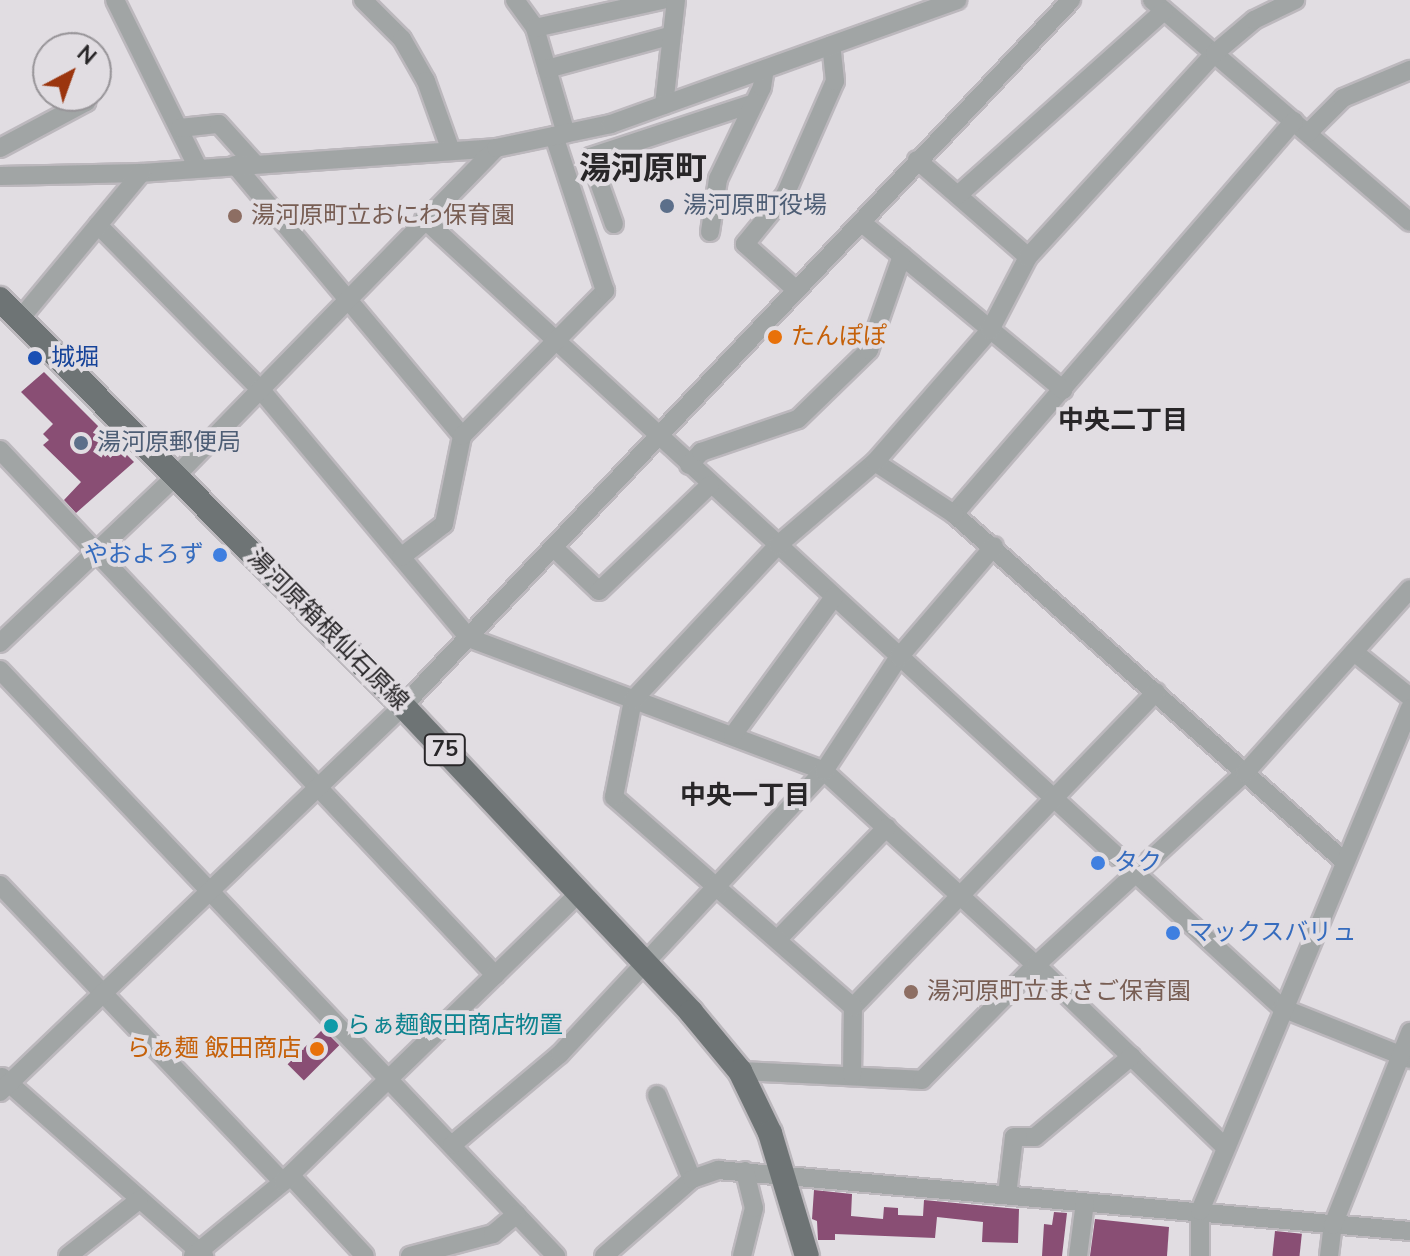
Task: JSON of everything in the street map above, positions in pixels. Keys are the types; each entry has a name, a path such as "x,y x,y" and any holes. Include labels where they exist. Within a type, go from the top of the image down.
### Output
{"main road":[{"name":"湯河原箱根仙石原線","path":"0,299 403,706 643,962 740,1071 770,1133 807,1256"}],"street":[{"path":"115,0 198,168"},
{"path":"363,0 402,39 426,81 451,151"},
{"path":"401,557 444,524 462,436 605,291 560,135 535,28 515,0"},
{"path":"535,28 662,0"},
{"path":"664,105 669,36 676,0"},
{"path":"579,893 287,1178 199,1255 3,1083 102,994 403,706 794,288 861,222 1071,0"},
{"path":"853,1007 614,797 633,700 778,545 875,462 990,330 1028,257 1215,53 1254,20 1295,0"},
{"path":"0,176 141,173 496,148 560,135 664,105 953,1"},
{"path":"958,195 1158,6 1410,222"},
{"path":"547,69 669,36"},
{"path":"794,288 745,244 785,195 835,81 831,45"},
{"path":"710,232 718,179 754,103 765,69"},
{"path":"954,514 1301,127 1343,98 1409,71"},
{"path":"614,224 590,157 754,103"},
{"path":"0,148 67,112"},
{"path":"180,128 219,124 255,164"},
{"path":"0,643 176,476 496,148"},
{"path":"917,160 1028,257"},
{"path":"235,165 350,296 462,436"},
{"path":"20,319 141,173"},
{"path":"424,219 1282,1008 1405,1057"},
{"path":"861,222 1063,390"},
{"path":"98,225 260,389 469,638 824,771 1036,965 1225,1147"},
{"path":"689,465 701,452 798,419 869,350 902,256"},
{"path":"0,450 495,975"},
{"path":"875,462 954,514 994,546 1345,862"},
{"path":"554,548 599,591 710,485"},
{"path":"452,1145 560,1054 824,771 899,657 994,546"},
{"path":"740,1071 922,1080 1036,965 1245,773 1410,589"},
{"path":"733,735 834,597"},
{"path":"1354,652 1410,697"},
{"path":"0,670 391,1077 556,1256"},
{"path":"852,1075 853,1007 1156,692"},
{"path":"1200,1256 1200,1211 1282,1008 1410,708"},
{"path":"778,939 887,827"},
{"path":"0,885 102,994 365,1256"},
{"path":"1329,1256 1333,1225 1405,1057 1410,1032"},
{"path":"1007,1195 1014,1137 1035,1137 1132,1056"},
{"path":"657,1095 692,1179"},
{"path":"604,1256 692,1179 718,1170 1410,1231"},
{"path":"742,1256 754,1208 745,1171"},
{"path":"68,1256 139,1200"},
{"path":"1078,1256 1085,1202"},
{"path":"410,1256 493,1234 517,1214"}],"building":[{"name":"湯河原郵便局","path":"44,372 134,462 76,513 64,500 81,482 43,445 49,440 43,434 53,424 21,392"},
{"name":"らぁ麺 飯田商店","path":"323,1029 339,1045 304,1081 288,1064"},
{"path":"814,1190 852,1194 851,1216 883,1219 884,1207 898,1208 898,1215 923,1216 924,1200 1019,1209 1018,1243 982,1242 983,1222 937,1217 935,1238 835,1234 835,1240 818,1240 817,1221 812,1219"},
{"path":"1054,1212 1067,1213 1062,1256 1042,1256 1044,1224 1052,1225"},
{"path":"1095,1219 1169,1227 1167,1256 1090,1256"},
{"path":"1275,1231 1302,1234 1300,1256 1272,1256"}],"place":[{"name":"湯河原町役場","path":"667,206"},
{"name":"湯河原町立おにわ保育園","path":"235,216"},
{"name":"たんぽぽ","path":"775,337"},
{"name":"城堀","path":"35,358"},
{"name":"湯河原郵便局","path":"81,443"},
{"name":"やおよろず","path":"220,555"},
{"name":"タク","path":"1098,863"},
{"name":"マックスバリュ","path":"1173,933"},
{"name":"湯河原町立まさご保育園","path":"911,992"},
{"name":"らぁ麺飯田商店物置","path":"331,1026"},
{"name":"らぁ麺 飯田商店","path":"317,1049"}],"district":[{"name":"湯河原町","path":"643,169"},
{"name":"中央二丁目","path":"1123,421"},
{"name":"中央一丁目","path":"745,796"}]}
